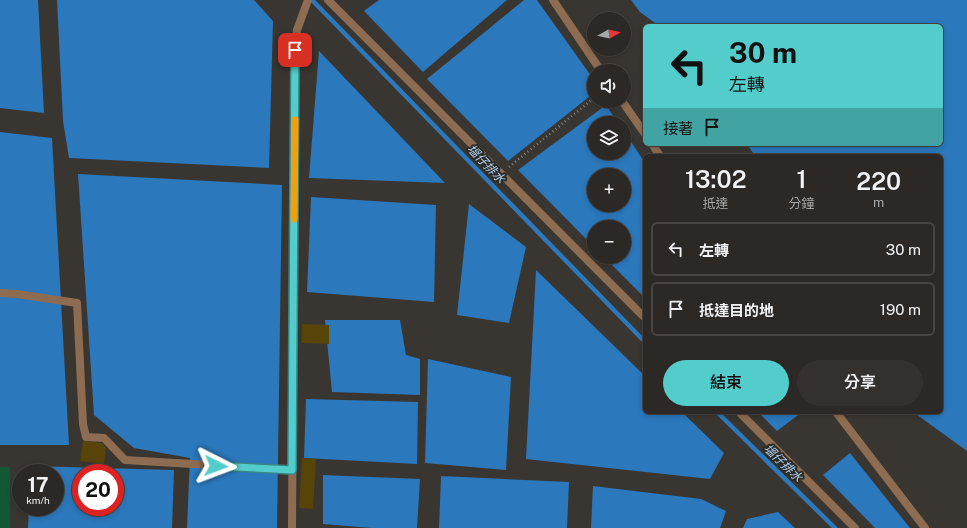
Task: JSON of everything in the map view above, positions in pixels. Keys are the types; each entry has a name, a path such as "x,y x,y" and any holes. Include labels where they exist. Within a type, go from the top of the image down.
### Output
{"street":[{"path":"292,528 295,50 296,30 308,0"},
{"path":"328,0 643,316"},
{"path":"553,0 597,64"},
{"path":"627,108 643,131"},
{"path":"0,293 77,303 83,424 86,437 104,438 125,460 292,470"},
{"path":"741,414 855,528"},
{"path":"838,414 925,528"}],"path":[{"path":"501,173 587,104"}],"green space":[{"path":"0,467 10,467 10,528 0,528"}],"water":[{"path":"0,0 38,0 44,113 0,108"},
{"path":"57,0 254,0 273,21 269,168 69,158 63,121"},
{"path":"379,0 507,0 423,72 364,11"},
{"path":"524,0 537,0 587,70 587,99 508,161 427,79"},
{"path":"631,0 967,0 967,451 916,414 943,414 943,154 754,154 748,146 943,146 943,24 656,24 640,12"},
{"path":"319,51 445,183 309,178"},
{"path":"602,108 608,108 613,116 591,116"},
{"path":"587,119 587,160 631,160 631,142 643,160 643,296 611,264 631,264 631,220 587,220 587,240 518,170"},
{"path":"0,132 52,138 69,445 0,445"},
{"path":"78,174 282,185 277,528 187,528 190,458 134,448 94,415"},
{"path":"311,197 436,205 434,302 307,292"},
{"path":"469,204 526,247 509,323 457,315"},
{"path":"536,270 643,374 643,414 684,414 724,453 710,479 526,459"},
{"path":"325,320 400,320 406,355 420,359 420,395 332,392"},
{"path":"428,359 511,377 506,470 425,463"},
{"path":"306,399 418,402 417,464 304,458"},
{"path":"760,414 799,414 777,431"},
{"path":"850,453 910,528 875,528 823,475"},
{"path":"64,467 72,467 72,516 124,516 124,469 174,470 172,528 28,528 29,516 64,516"},
{"path":"323,475 420,479 417,528 372,528 323,524"},
{"path":"441,476 569,482 567,528 439,528"},
{"path":"593,486 701,499 726,511 720,528 591,528"},
{"path":"778,512 795,528 743,528 747,519"}],"building":[{"path":"302,324 329,325 329,344 302,343"},
{"path":"83,441 102,443 106,448 104,464 80,461"},
{"path":"302,458 316,459 313,509 299,508"}],"waterway":[{"name":"塭仔排水","path":"312,0 643,340"},
{"name":"塭仔排水","path":"719,414 835,528"}],"slow traffic":[{"path":"294,219 295,120"}],"route":[{"path":"216,466 292,470 295,50"}]}
